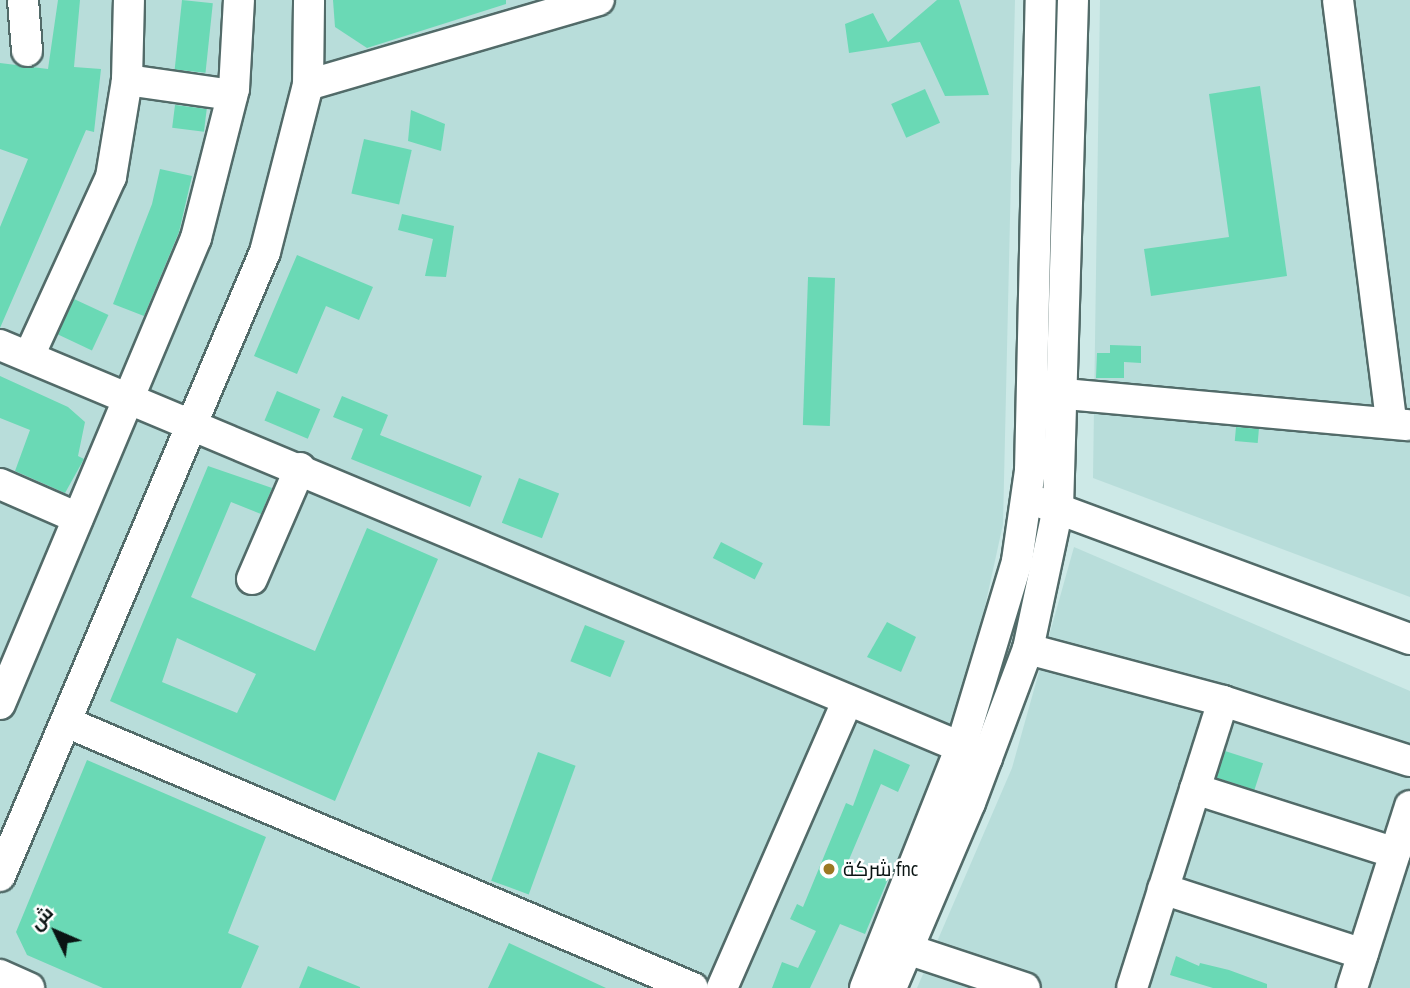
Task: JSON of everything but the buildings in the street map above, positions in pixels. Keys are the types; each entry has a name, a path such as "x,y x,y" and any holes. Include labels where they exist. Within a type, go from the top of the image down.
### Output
{"street":[{"path":"23,0 27,51"},
{"path":"29,356 111,177 127,80 129,0"},
{"path":"0,704 11,647 78,519 196,238 232,95 239,0"},
{"path":"0,876 265,252 308,85 309,0"},
{"path":"308,85 599,0"},
{"path":"891,988 907,949 974,752 1028,499 1041,0"},
{"path":"865,988 974,752 1028,649 1058,508 1064,393 1073,0"},
{"path":"1032,392 1400,423 1338,0"},
{"path":"127,80 232,95"},
{"path":"1038,153 1068,154"},
{"path":"0,345 193,422 974,752"},
{"path":"252,579 300,468"},
{"path":"0,484 78,519"},
{"path":"1028,499 1410,639"},
{"path":"1028,649 1223,701 1410,761"},
{"path":"722,988 848,699"},
{"path":"1132,988 1223,701"},
{"path":"66,722 693,988"},
{"path":"1195,789 1395,853"},
{"path":"1352,988 1410,806"},
{"path":"1163,889 1363,954"},
{"path":"907,949 1025,988"},
{"path":"0,975 29,988"}],"shaded area":[{"path":"0,0 1015,0 1003,524 948,776 857,988 0,988"},
{"path":"1100,0 1410,0 1410,597 1093,478"},
{"path":"1074,547 1410,691 1410,988 917,988 1012,768"}],"place":[{"name":"شركة fnc","path":"829,869"}]}
